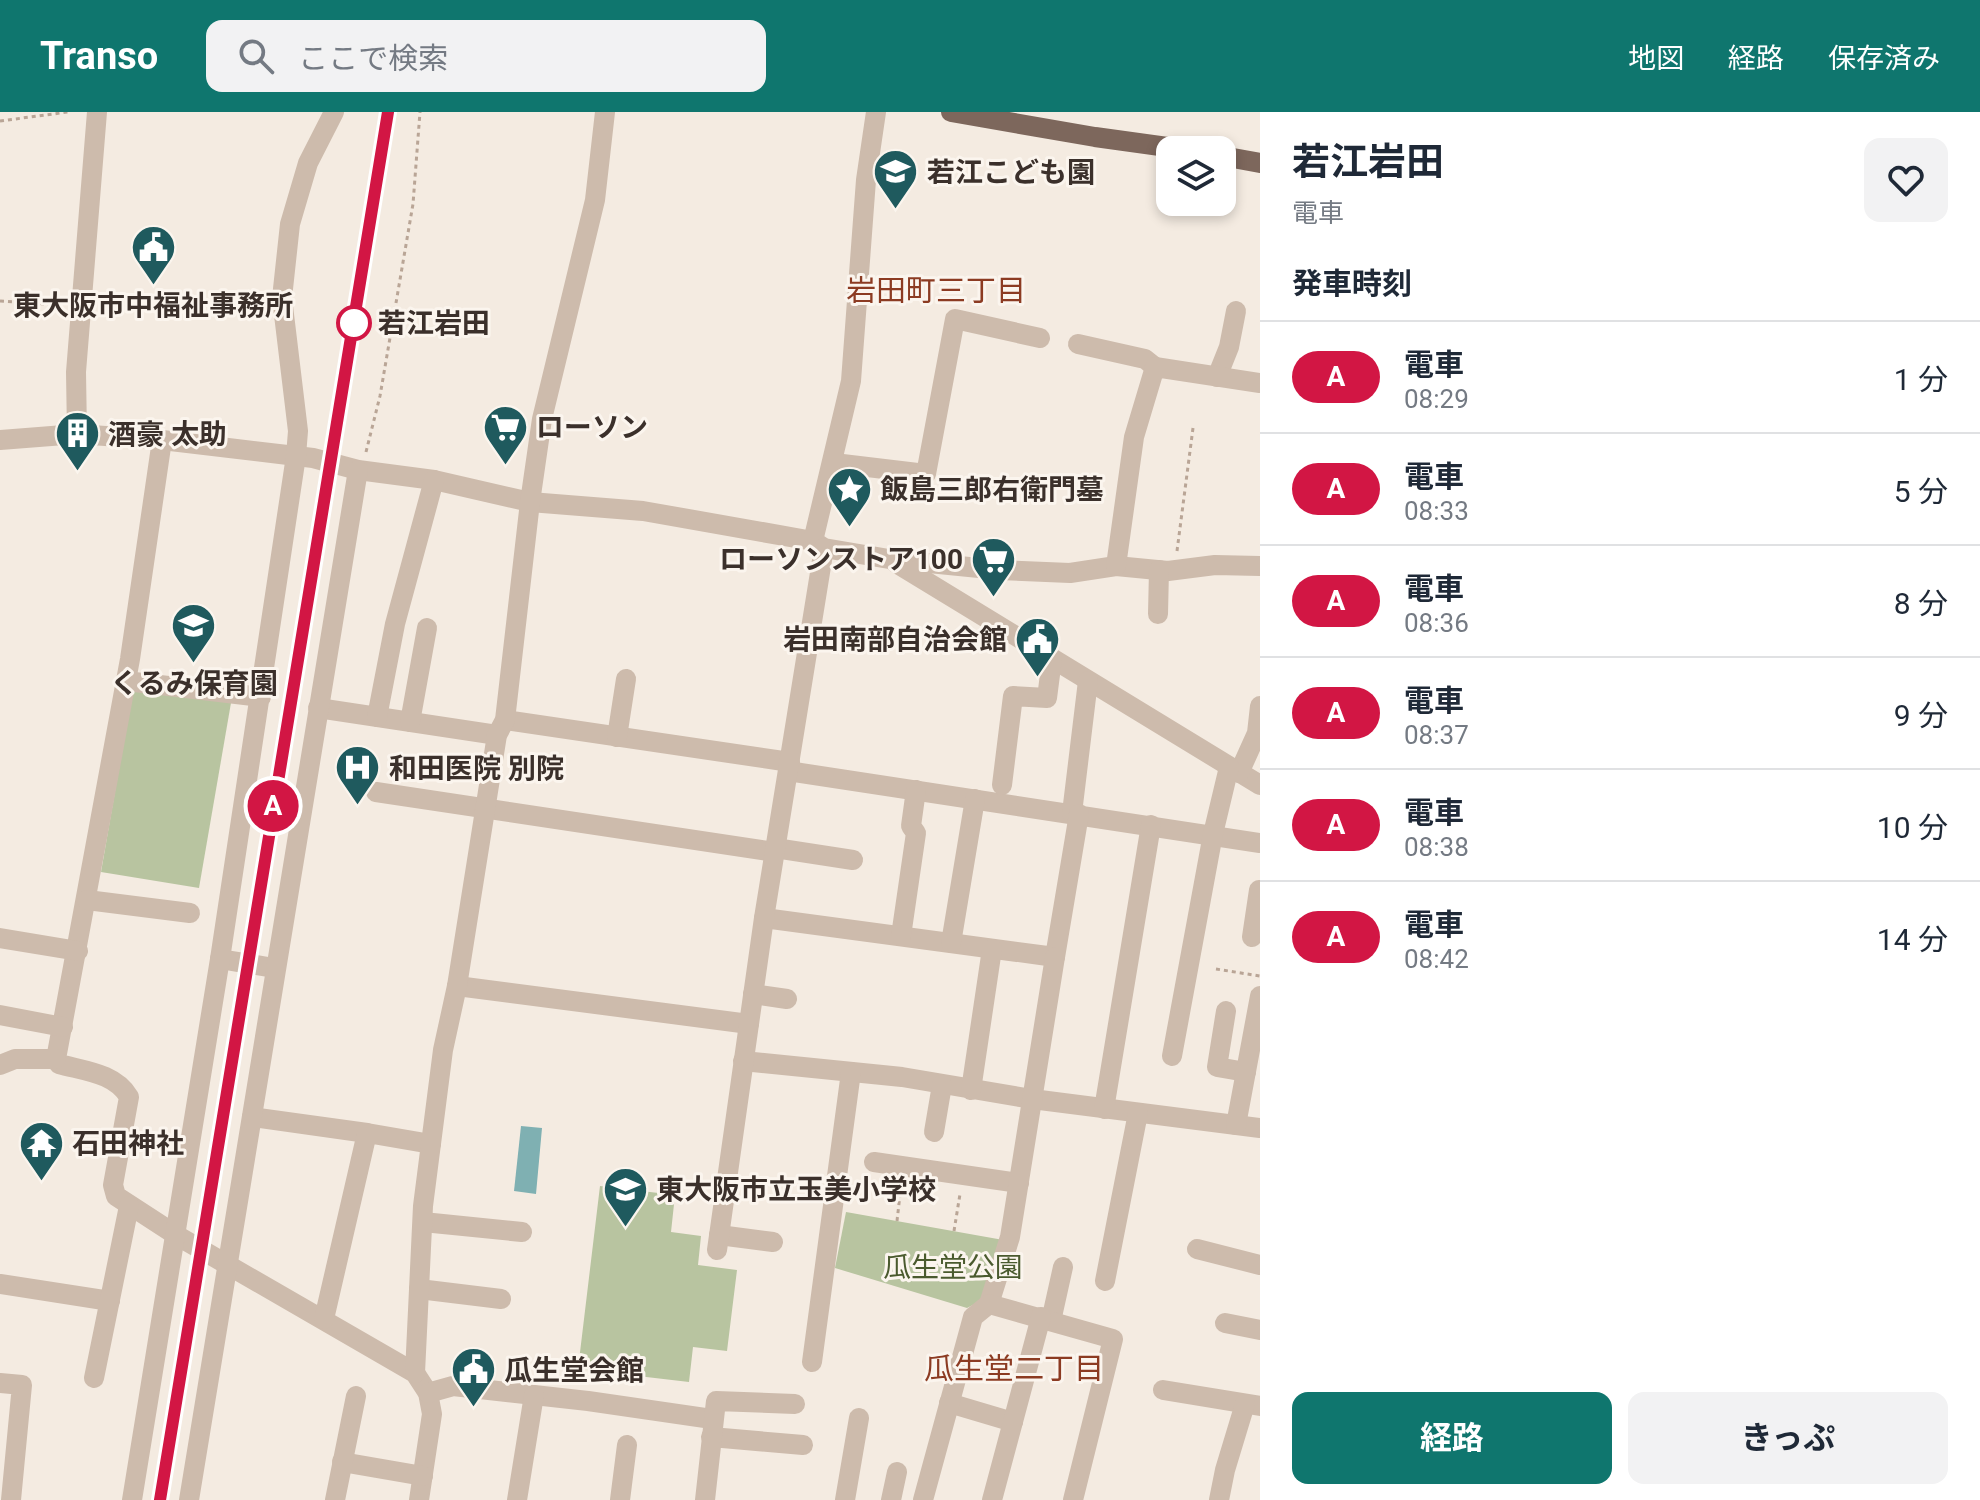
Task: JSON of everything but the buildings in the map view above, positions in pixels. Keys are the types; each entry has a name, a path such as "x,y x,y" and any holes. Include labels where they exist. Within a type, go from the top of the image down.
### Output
{"main road":[{"path":"951,112 1156,145"},
{"path":"1236,159 1260,163"}],"street":[{"path":"77,434 76,372 97,112"},
{"path":"132,1500 220,959 296,456 298,431 282,298 290,224 308,163 334,112"},
{"path":"415,1373 423,1222 443,1050 457,986 501,727 542,419 595,200 605,112"},
{"path":"773,1242 718,1242 819,544 851,381 866,180 876,112"},
{"path":"1217,377 1229,347 1236,311"},
{"path":"834,463 926,474 955,319 1040,338"},
{"path":"1078,344 1145,359 1155,367 1260,383"},
{"path":"1116,566 1134,437 1155,367"},
{"path":"0,440 77,434 362,461 530,502 643,511 889,559 999,570 1070,573 1116,566 1167,570 1215,565 1260,566"},
{"path":"162,440 126,681 56,1059 59,1064 112,1078 124,1087 129,1097 113,1185 116,1196 176,1235 415,1373 428,1393 432,1414 419,1500"},
{"path":"189,1500 274,968 362,461"},
{"path":"377,717 395,624 434,480"},
{"path":"889,559 1260,785"},
{"path":"1158,614 1167,570"},
{"path":"410,722 427,628"},
{"path":"1002,785 1013,696 1047,698 1052,659"},
{"path":"617,737 626,679"},
{"path":"126,681 261,697"},
{"path":"923,1500 973,1317 989,1304 1010,1237 1076,814 1088,681"},
{"path":"318,708 410,722 617,737 916,790 1260,843"},
{"path":"1172,1056 1213,834 1234,770 1257,733 1260,714"},
{"path":"901,936 916,833 911,826 916,790"},
{"path":"376,792 853,860"},
{"path":"951,943 975,799"},
{"path":"1104,1109 1151,825"},
{"path":"1252,937 1258,915 1259,890"},
{"path":"87,900 190,913"},
{"path":"764,918 1055,957"},
{"path":"0,938 78,951"},
{"path":"971,1090 992,949"},
{"path":"220,959 274,968"},
{"path":"457,986 749,1024"},
{"path":"753,994 787,999"},
{"path":"1236,1125 1260,996"},
{"path":"1226,1011 1217,1067 1246,1072"},
{"path":"0,1015 63,1027"},
{"path":"5,1060 56,1059"},
{"path":"743,1061 851,1072 1260,1128"},
{"path":"812,1362 851,1072"},
{"path":"934,1132 942,1085"},
{"path":"1105,1281 1138,1113"},
{"path":"252,1117 431,1144"},
{"path":"324,1319 367,1133"},
{"path":"874,1162 1019,1183"},
{"path":"94,1378 129,1206"},
{"path":"423,1222 522,1232"},
{"path":"1197,1249 1260,1265"},
{"path":"992,1500 1013,1422 1063,1267"},
{"path":"0,1284 110,1301"},
{"path":"419,1289 501,1299"},
{"path":"989,1304 1113,1339 1073,1500"},
{"path":"1225,1323 1260,1330"},
{"path":"0,1383 22,1385 8,1446 11,1500"},
{"path":"428,1393 453,1386 534,1395 803,1445"},
{"path":"1163,1390 1252,1405 1225,1470 1219,1500"},
{"path":"517,1500 534,1395"},
{"path":"335,1500 356,1396"},
{"path":"705,1500 716,1401 795,1404"},
{"path":"949,1403 1013,1422"},
{"path":"845,1500 859,1418"},
{"path":"620,1500 627,1445"},
{"path":"342,1462 423,1476"},
{"path":"891,1500 897,1472"}],"path":[{"path":"0,121 68,112"},
{"path":"362,461 380,396 413,204 420,112"},
{"path":"0,301 81,306"},
{"path":"1167,570 1193,428"},
{"path":"1216,969 1260,976"},
{"path":"897,1221 904,1166"},
{"path":"954,1231 963,1175"}],"green space":[{"path":"133,688 232,697 199,888 101,872"},
{"path":"600,1186 675,1195 671,1232 701,1236 698,1265 737,1270 727,1351 693,1347 689,1382 578,1369"},
{"name":"瓜生堂公園","path":"846,1212 1009,1241 992,1295 967,1308 835,1268"}],"water":[{"path":"521,1126 542,1128 536,1194 514,1191"}],"railway":[{"path":"160,1500 388,112"}],"train":[{"name":"A","path":"160,1500 388,112"}],"place":[{"name":"若江こども園","path":"896,211"},
{"name":"東大阪市中福祉事務所","path":"153,287"},
{"name":"若江岩田","path":"354,323"},
{"name":"ローソン","path":"505,466"},
{"name":"酒豪 太助","path":"77,473"},
{"name":"飯島三郎右衛門墓","path":"849,528"},
{"name":"ローソンストア100","path":"994,598"},
{"name":"くるみ保育園","path":"194,665"},
{"name":"岩田南部自治会館","path":"1038,678"},
{"name":"和田医院 別院","path":"358,807"},
{"name":"石田神社","path":"41,1182"},
{"name":"東大阪市立玉美小学校","path":"625,1228"},
{"name":"瓜生堂会館","path":"473,1409"}],"district":[{"name":"岩田町三丁目","path":"936,290"},
{"name":"瓜生堂二丁目","path":"1014,1368"}]}
